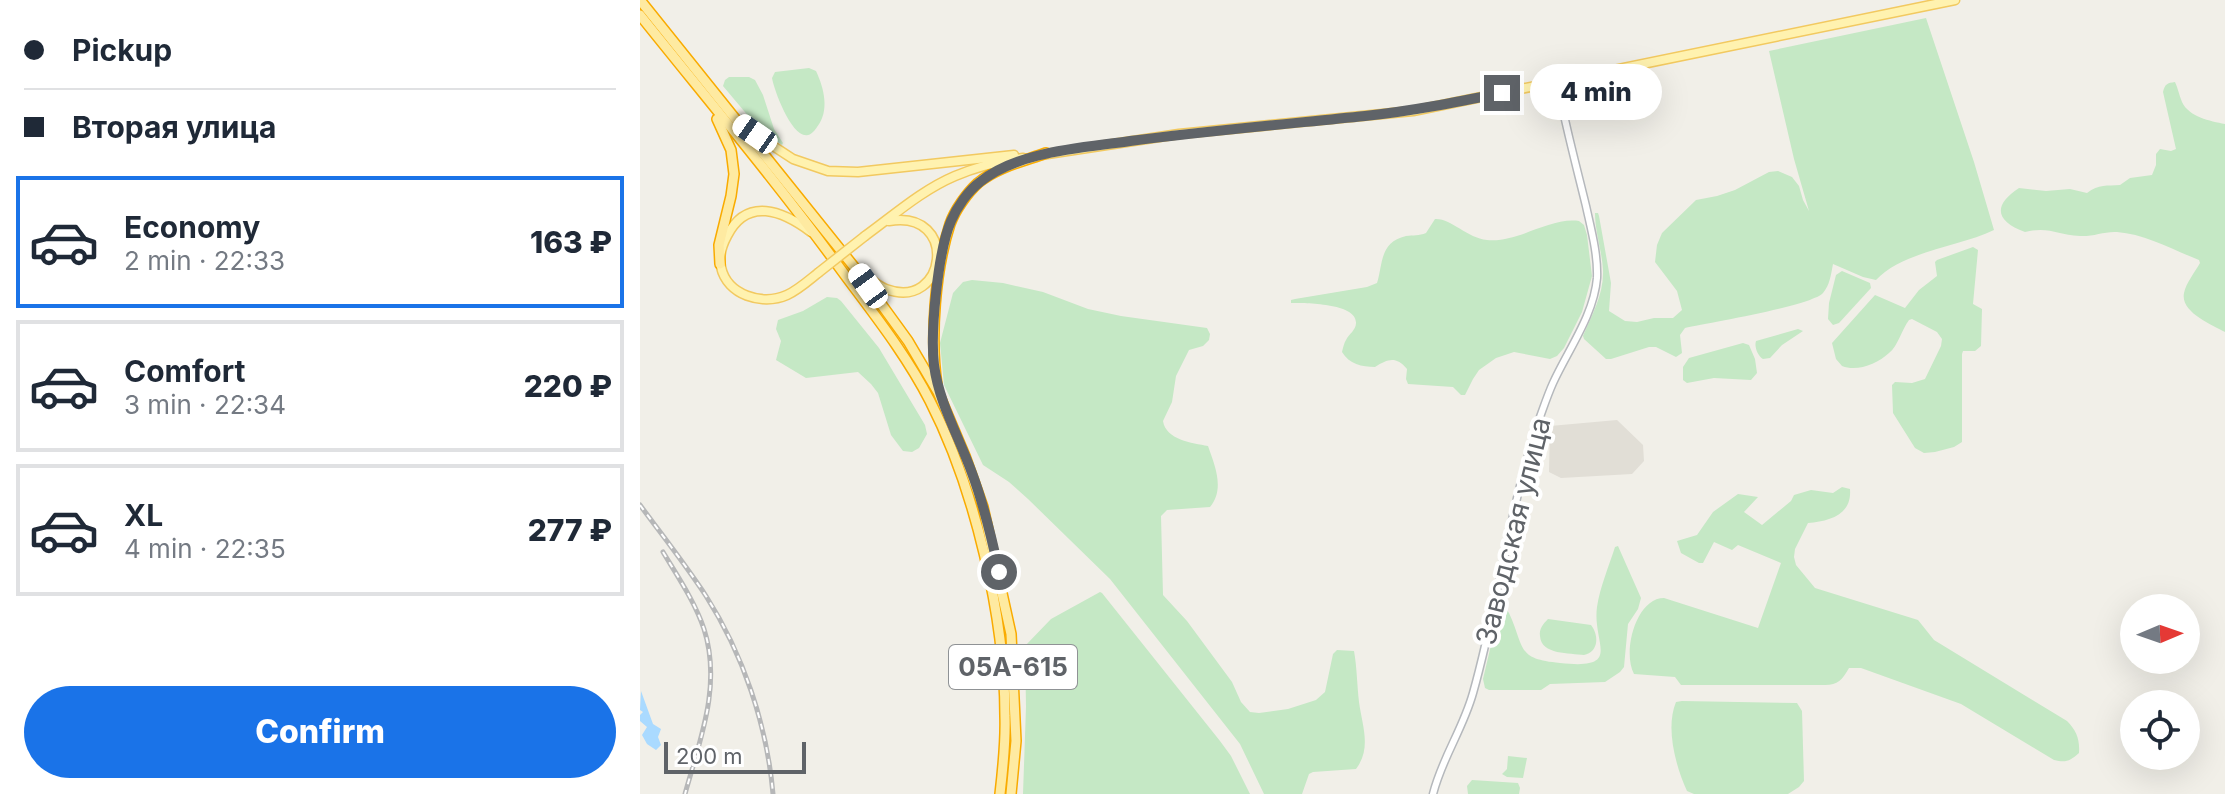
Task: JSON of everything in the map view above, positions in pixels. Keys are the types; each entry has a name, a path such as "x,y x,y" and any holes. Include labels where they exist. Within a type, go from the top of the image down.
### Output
{"highway":[{"name":"05А-615","path":"640,0 855,268 908,341 938,392 969,464 983,507 1011,634 1016,741 1011,794"},
{"name":"05А-615","path":"640,15 818,238 887,331 930,401 962,479 985,555 999,634 1006,714 1000,794"},
{"path":"712,104 726,134 734,174 719,245 720,264"},
{"path":"938,392 934,318 941,262 951,222 979,182 1046,153"}],"main road":[{"path":"818,238 794,220 775,212 748,214 730,229 720,264 732,286 748,297 759,300 778,298 788,295 912,200 955,176 1003,161 1179,134 1413,111 1955,0"},
{"path":"739,124 793,159 828,171 858,172 1046,153"},
{"path":"855,268 882,287 895,292 918,289 928,280 938,256 937,244 928,230 900,219 884,222"}],"street":[{"name":"Заводская улица","path":"1433,794 1439,770 1474,692 1531,444 1552,384 1577,336 1595,287 1596,267 1589,221 1557,82"}],"shaded area":[{"path":"1617,420 1643,445 1644,461 1632,474 1561,478 1549,472 1550,426"}],"green space":[{"path":"1926,18 1994,230 1901,262 1876,280 1833,264 1827,286 1815,298 1685,328 1680,335 1682,353 1676,357 1656,347 1649,347 1606,359 1584,339 1603,279 1595,213 1599,216 1611,283 1609,311 1625,321 1673,318 1682,310 1677,291 1655,262 1657,245 1662,233 1696,200 1735,190 1769,172 1778,171 1792,177 1799,186 1809,211 1769,51"},
{"path":"809,68 816,71 819,78 825,107 821,121 808,135 802,134 790,122 772,78 775,72"},
{"path":"729,77 755,80 782,145 760,130 723,86"},
{"path":"2175,82 2185,107 2200,118 2225,124 2225,332 2198,317 2184,300 2185,289 2199,260 2127,233 2085,236 2047,230 2025,232 2008,223 2001,213 2004,201 2019,188 2046,191 2070,189 2087,193 2099,187 2120,185 2130,178 2152,175 2160,149 2176,149 2163,92 2167,84"},
{"path":"1435,219 1487,240 1511,238 1568,221 1579,221 1584,225 1592,276 1582,312 1557,356 1550,359 1514,352 1496,358 1479,370 1465,395 1461,395 1453,387 1408,384 1407,369 1395,361 1375,367 1352,362 1342,352 1345,341 1356,325 1354,316 1340,308 1291,303 1295,299 1377,283 1384,255 1391,243 1406,236 1426,233"},
{"path":"1973,247 1978,250 1973,304 1982,309 1981,346 1962,354 1962,442 1954,447 1924,453 1915,448 1893,413 1892,385 1895,382 1912,383 1925,379 1941,346 1942,339 1937,332 1909,320 1892,350 1879,361 1860,367 1842,366 1836,359 1832,343 1875,295 1905,308 1919,290 1937,276 1937,260"},
{"path":"1842,271 1870,283 1871,288 1839,323 1833,325 1828,319 1829,303 1836,275"},
{"path":"972,280 1043,292 1088,309 1121,316 1207,328 1209,340 1203,346 1189,350 1176,376 1172,402 1163,421 1174,436 1208,446 1217,477 1217,493 1210,507 1167,510 1161,516 1163,595 1187,621 1250,712 1288,709 1316,700 1325,692 1333,654 1337,650 1354,651 1365,745 1356,769 1313,772 1309,774 1302,794 1264,794 1240,744 1110,579 1028,499 983,465 944,385 940,343 953,293 963,282"},
{"path":"827,297 841,301 879,348 925,425 927,434 919,448 912,452 903,451 891,435 878,393 858,372 806,378 776,360 781,341 776,329 778,320 803,311"},
{"path":"1798,329 1803,331 1782,345 1770,358 1763,359 1758,354 1756,341"},
{"path":"1743,343 1749,345 1755,359 1757,373 1751,380 1714,378 1687,383 1683,380 1683,367 1689,358"},
{"path":"1842,487 1850,489 1850,498 1843,511 1831,518 1808,523 1795,549 1796,565 1815,588 1918,620 1934,640 2067,721 2077,735 2079,753 2068,761 2054,760 1961,704 1861,668 1849,668 1839,681 1825,685 1681,685 1675,677 1634,674 1630,653 1634,628 1639,616 1654,600 1664,598 1758,628 1781,563 1738,545 1732,550 1714,542 1703,563 1699,563 1681,553 1677,541 1697,535 1713,512 1738,494 1758,497 1744,512 1762,525 1794,495 1811,490 1833,493"},
{"path":"1618,546 1641,598 1628,624 1624,667 1620,672 1605,682 1550,684 1541,690 1485,688 1483,679 1500,607 1509,613 1520,643 1535,658 1580,664 1599,658 1597,607 1602,584"},
{"path":"1100,592 1220,741 1250,794 1023,794 1025,646 1051,619"},
{"path":"1548,619 1591,625 1596,638 1595,647 1584,655 1557,652 1545,647 1540,633"},
{"path":"1676,702 1797,703 1802,711 1804,781 1788,794 1694,794 1687,791 1679,771 1672,735 1673,712"},
{"path":"1508,756 1527,758 1523,778 1502,774 1507,769"},
{"path":"1472,780 1518,783 1519,794 1468,794 1467,786"}],"water":[{"path":"641,691 653,724 661,729 658,737 661,745 656,750 647,744 642,735 647,727 640,721 643,712 640,710"}],"railway":[{"path":"640,505 706,596 731,642 759,716 773,794"},
{"path":"663,552 696,609 704,629 711,671 707,712 685,794"}],"route":[{"path":"999,572 972,472 938,392 934,362 934,318 941,262 951,222 979,182 1046,153 1179,134 1413,111 1502,93"}]}
